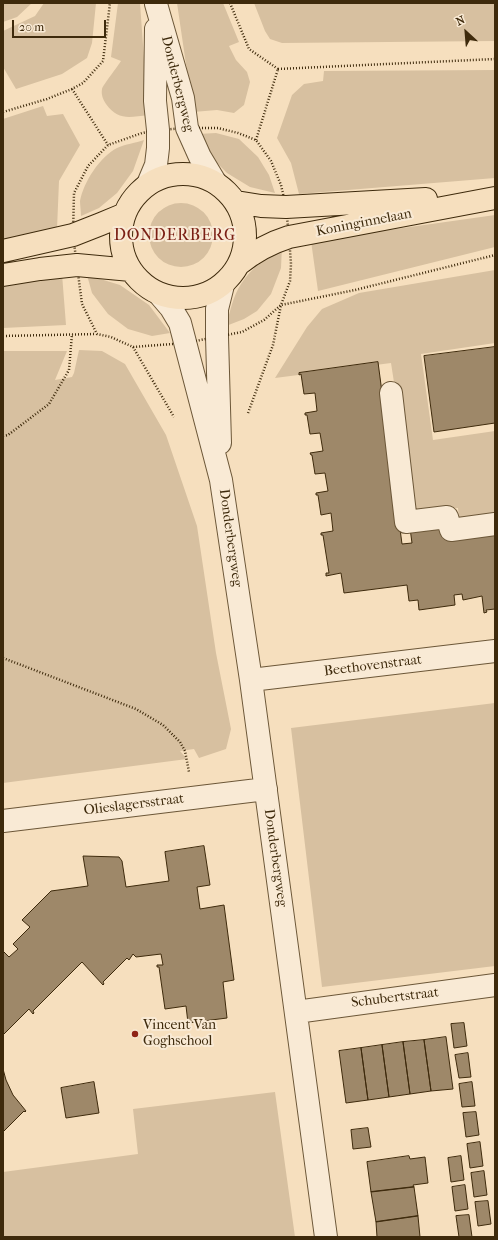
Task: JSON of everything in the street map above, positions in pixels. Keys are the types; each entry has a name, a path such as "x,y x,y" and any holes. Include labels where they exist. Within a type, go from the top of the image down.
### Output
{"main road":[{"path":"181,173 199,175 215,182 227,190 241,212 246,233 244,252 239,264 223,285 208,293 192,298 181,298 159,294 146,286 131,270 124,257 121,243 121,228 130,202 138,192 148,184 164,176 181,173"},
{"name":"Koninginnelaan","path":"236,202 261,206 286,207 495,197"},
{"name":"Koninginnelaan","path":"239,264 251,254 263,247 289,237 495,197"},
{"path":"3,252 73,235 125,214"},
{"path":"3,276 40,269 77,265 131,270"}],"street":[{"name":"Donderbergweg","path":"156,4 183,98 186,128 200,157 215,182"},
{"name":"Donderbergweg","path":"148,184 156,165 158,148 155,101 156,4"},
{"name":"Donderbergweg","path":"221,480 217,337 218,309 223,285"},
{"name":"Donderbergweg","path":"159,294 171,308 180,323 221,480 251,680 326,1237"},
{"path":"391,393 406,522 447,517 451,530 495,524"},
{"name":"Beethovenstraat","path":"251,680 495,652"},
{"name":"Olieslagersstraat","path":"3,821 266,789"},
{"name":"Schubertstraat","path":"296,1012 495,985"}],"path":[{"path":"3,112 72,89 83,83 104,61 110,3"},
{"path":"230,3 249,49 278,69 495,59"},
{"path":"256,140 278,69"},
{"path":"72,89 108,145"},
{"path":"246,419 273,345 281,305 355,290 495,255"},
{"path":"3,436 8,435 49,404 69,370 72,334"},
{"path":"3,336 97,334"},
{"path":"3,658 136,709 163,725 180,742 185,751 193,798"}],"shaded area":[{"path":"3,3 32,3 17,17 3,22"},
{"path":"44,3 96,3 92,43 87,58 62,74 16,89 3,67 3,31 35,16"},
{"path":"118,3 140,3 148,115 125,117 115,113 106,104 102,97 103,87 121,61 111,57"},
{"path":"177,3 223,3 239,42 229,46 236,60 247,72 250,82 244,105 234,113 217,110 193,112"},
{"path":"254,3 495,3 495,41 282,43 270,39 265,31"},
{"path":"495,70 495,178 299,194 291,163 277,138 292,95 304,84 323,81 324,71"},
{"path":"43,106 47,116 63,114 80,145 59,181 57,229 3,241 3,119"},
{"path":"216,133 239,139 258,157 269,175 275,193 250,187 227,173 210,156 198,134"},
{"path":"144,140 133,171 117,193 99,208 81,216 80,201 82,193 89,178 99,163 117,148"},
{"path":"175,203 187,203 204,212 211,223 213,235 211,247 204,258 187,267 175,267 163,262 154,253 149,241 149,229 154,217 163,208"},
{"path":"495,215 495,247 318,291 311,241"},
{"path":"282,246 281,268 271,294 257,311 244,319 226,326 234,299 245,278"},
{"path":"495,270 495,343 421,354 433,440 495,431 495,515 459,519 458,508 414,512 391,363 275,378 307,327 322,309 359,293"},
{"path":"62,274 66,325 3,328 3,285"},
{"path":"87,275 120,285 149,305 170,333 152,336 128,329 108,314 92,293"},
{"path":"79,350 102,351 125,364 166,435 197,526 216,653 231,729 226,749 199,758 194,749 180,751 187,759 3,783 3,351 67,351 55,380 72,377"},
{"path":"495,703 495,966 322,987 291,728"},
{"path":"275,1092 295,1237 3,1237 3,1172 138,1154 133,1109"}],"building":[{"path":"495,347 495,423 434,432 424,356"},
{"path":"378,362 402,544 412,543 410,528 443,523 495,532 495,609 486,610 487,612 484,613 482,596 463,600 462,594 454,595 455,605 419,610 418,600 409,601 407,585 344,593 341,573 326,576 326,573 329,573 323,535 321,535 321,533 333,531 331,513 321,515 318,495 316,495 316,493 328,491 325,473 315,474 312,455 310,453 323,451 320,433 310,434 307,415 305,415 305,413 317,411 315,393 304,394 301,374 299,375 299,373"},
{"path":"204,846 210,885 197,887 200,909 224,905 234,980 223,982 227,1018 188,1023 186,1006 165,1009 159,967 157,967 157,965 163,965 161,954 136,957 133,954 129,960 127,958 103,982 103,985 82,962 33,1011 33,1014 29,1009 3,1035 3,951 9,957 18,949 13,944 30,927 22,920 51,891 88,886 83,856 119,857 122,861 126,887 169,881 165,852"},
{"path":"464,1023 467,1046 454,1048 451,1024"},
{"path":"446,1037 453,1089 431,1091 424,1040"},
{"path":"424,1040 431,1091 410,1094 403,1042"},
{"path":"403,1042 410,1094 389,1097 382,1045"},
{"path":"382,1045 389,1097 368,1100 361,1048"},
{"path":"361,1048 368,1100 346,1103 339,1051"},
{"path":"468,1053 471,1077 459,1078 455,1055"},
{"path":"3,1069 13,1095 26,1111 24,1111 3,1132"},
{"path":"94,1082 99,1113 66,1118 61,1088"},
{"path":"472,1082 475,1106 462,1107 459,1084"},
{"path":"476,1112 479,1135 466,1137 463,1113"},
{"path":"368,1128 371,1147 353,1149 351,1130"},
{"path":"480,1142 483,1166 470,1168 467,1144"},
{"path":"409,1156 410,1159 425,1157 428,1183 413,1185 414,1187 371,1192 367,1162"},
{"path":"461,1156 464,1180 451,1182 448,1158"},
{"path":"484,1171 487,1195 474,1197 471,1173"},
{"path":"465,1185 468,1209 455,1211 452,1187"},
{"path":"414,1187 418,1216 376,1222 371,1192"},
{"path":"488,1201 491,1224 478,1226 475,1202"},
{"path":"469,1215 472,1237 459,1237 456,1216"},
{"path":"418,1216 420,1237 377,1237 376,1222"}],"place":[{"name":"Vincent Van Goghschool","path":"135,1034"}],"district":[{"name":"DONDERBERG","path":"175,236"}]}
